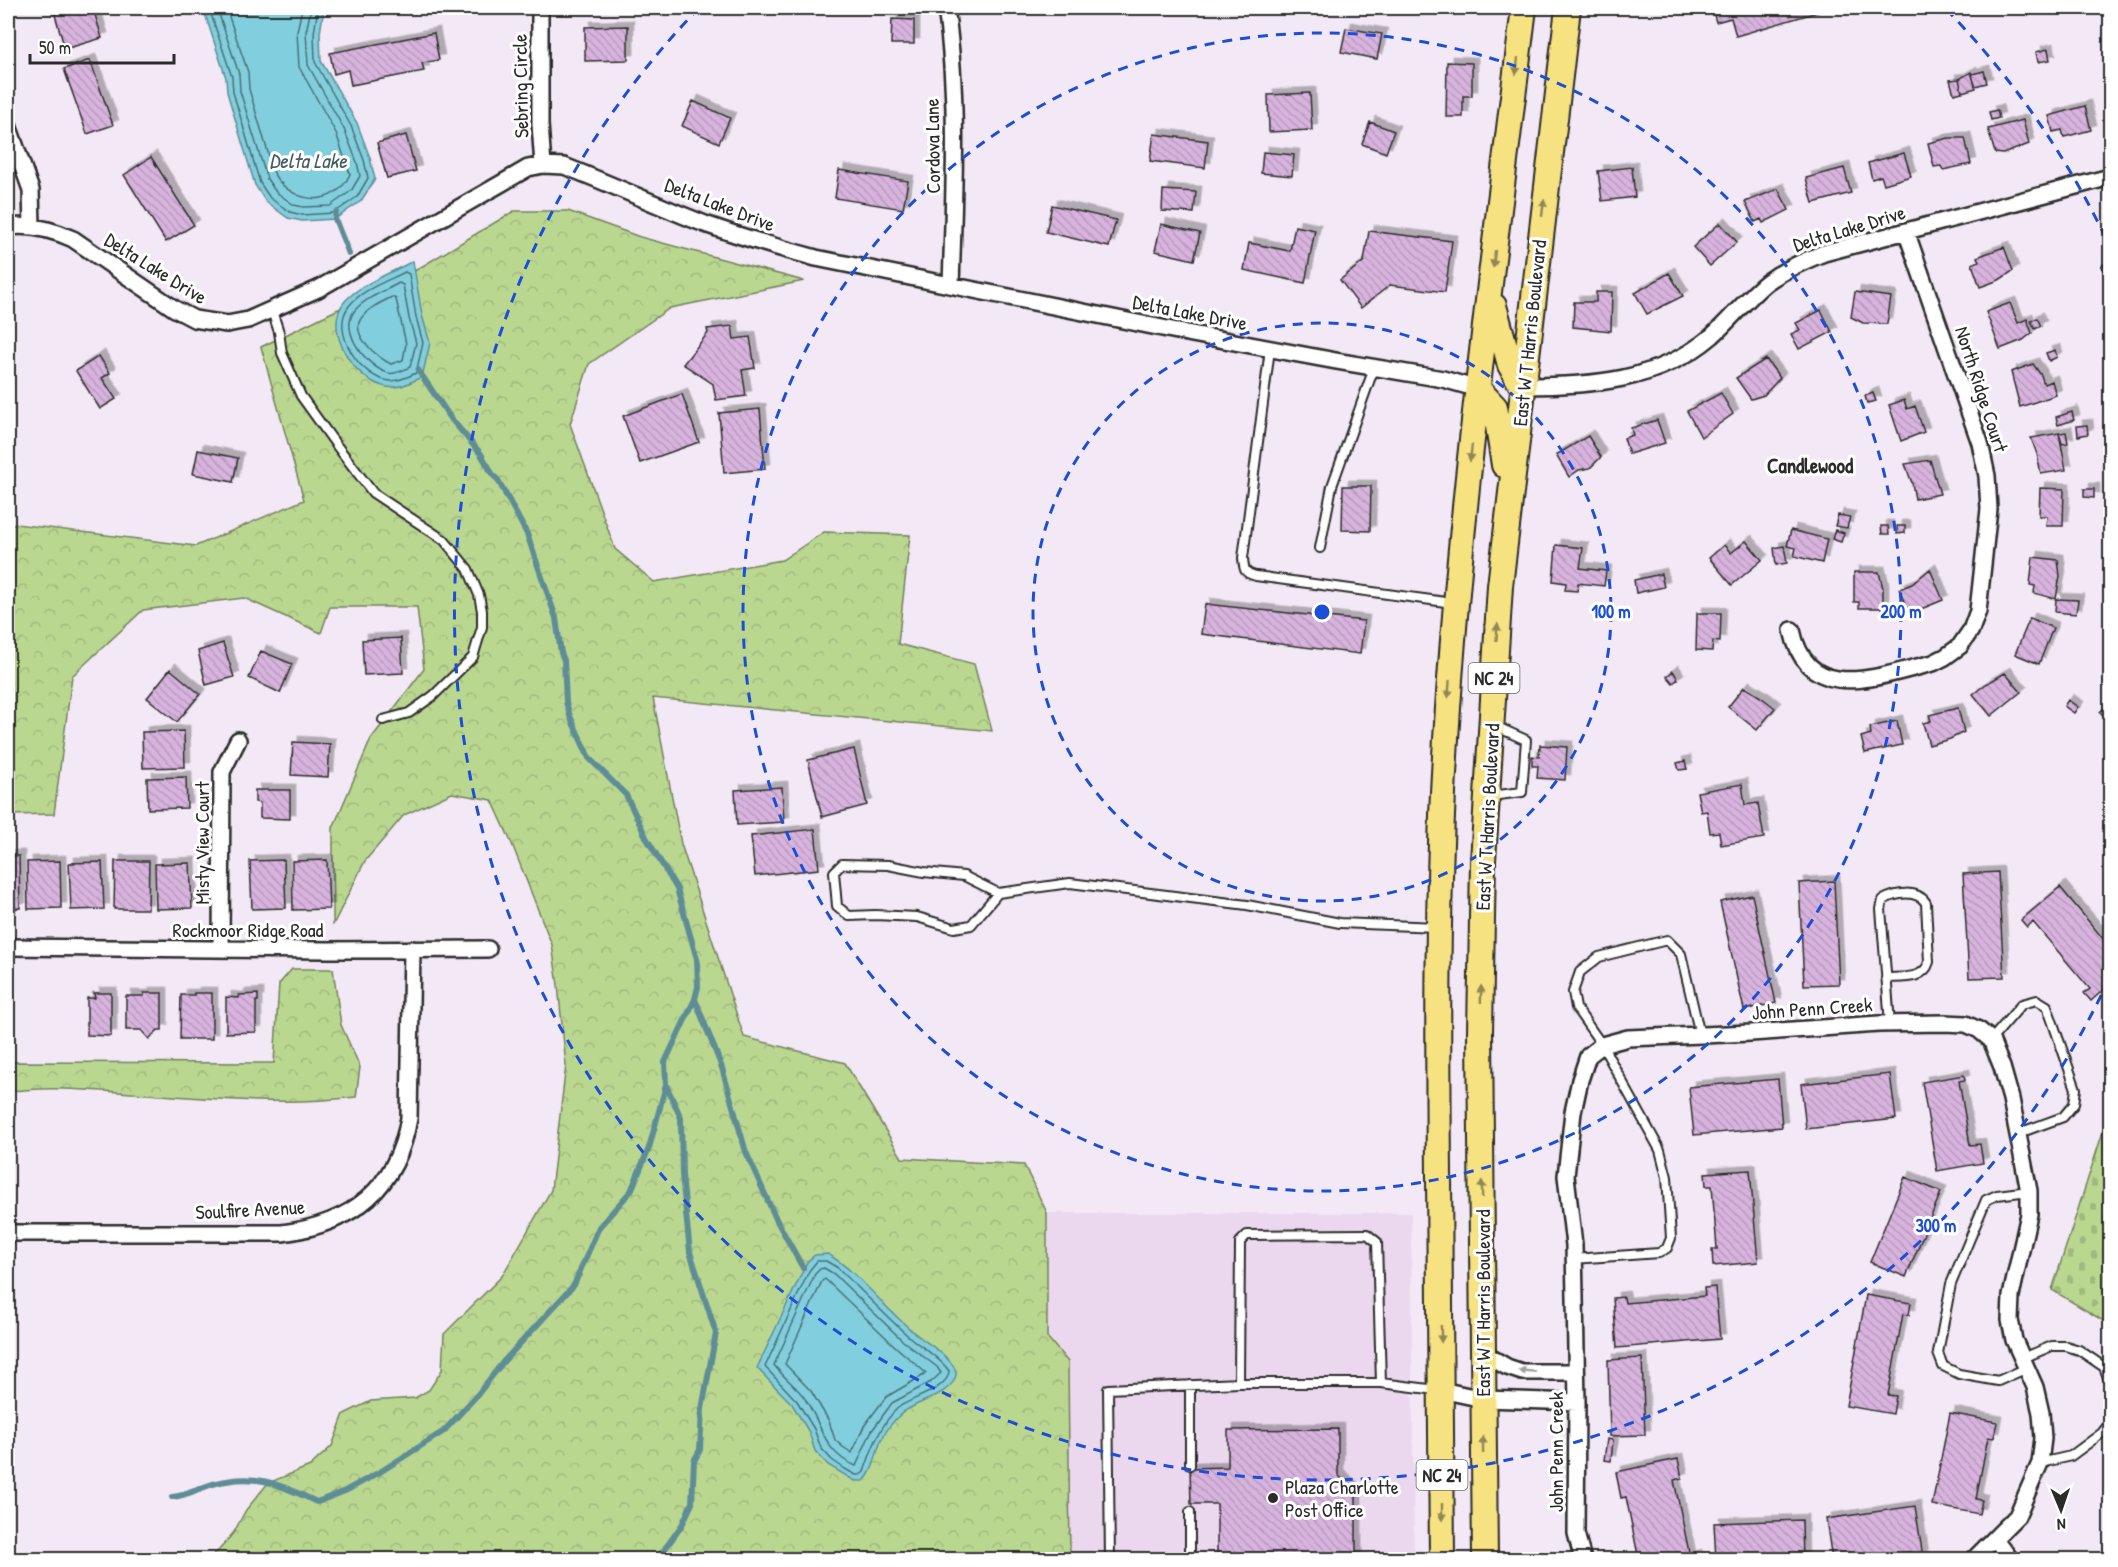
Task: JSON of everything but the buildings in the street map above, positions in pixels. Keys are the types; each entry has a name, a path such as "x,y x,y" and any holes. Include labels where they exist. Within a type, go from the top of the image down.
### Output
{"main road":[{"name":"East W T Harris Boulevard","path":"1442,1560 1438,927 1443,794 1455,603 1478,389 1524,8"},
{"name":"East W T Harris Boulevard","path":"1485,1560 1480,1032 1483,861 1500,586 1568,8"},
{"path":"1490,286 1497,322 1510,365 1522,386"},
{"path":"1478,389 1495,407 1501,433 1509,506"}],"street":[{"name":"Sebring Circle","path":"540,8 540,124 543,165"},
{"name":"Cordova Lane","path":"946,8 952,46 955,175 951,285"},
{"path":"8,125 31,190 33,226"},
{"name":"Delta Lake Drive","path":"8,227 33,226 57,231 73,239 175,309 194,319 227,324 248,320 272,311 335,280 528,168 543,165 564,166 703,223 816,258 1270,349 1443,379 1478,389"},
{"name":"Delta Lake Drive","path":"1522,386 1597,384 1657,370 1686,355 1711,337 1767,283 1795,266 1824,253 2110,177"},
{"name":"North Ridge Court","path":"1792,630 1795,644 1803,659 1816,671 1840,681 1858,680 1934,663 1945,657 1960,646 1971,630 1978,611 1989,509 1987,476 1980,443 1906,231"},
{"name":"Misty View Court","path":"221,950 222,772 238,740"},
{"name":"Rockmoor Ridge Road","path":"8,947 221,950 488,949"},
{"name":"Soulfire Avenue","path":"8,1233 282,1233 318,1226 349,1213 362,1204 386,1180 406,1135 409,1118 412,949"},
{"name":"John Penn Creek","path":"1583,1560 1576,1533 1577,1402 1574,1259 1566,1176 1573,1112 1588,1056 1602,1045 1628,1038 1890,1024 1966,1024 1979,1030 1991,1040"},
{"path":"1973,1560 2017,1516 2040,1463 2043,1438 2041,1413 2025,1363 2014,1340 2010,1320 2011,1296 2029,1214 2029,1191 2019,1134 2002,1067 1991,1040"},
{"path":"1483,1353 1521,1372 1576,1372"},
{"path":"1441,1390 1483,1399 1577,1402"},
{"path":"1995,1539 2011,1560"}],"lane":[{"path":"272,311 279,332 282,353 301,396 354,469 373,494 444,540 468,569 479,595 482,627 473,657 433,696 410,712 383,720"},
{"path":"1270,349 1243,558 1244,570 1247,574 1256,576 1455,603"},
{"path":"1320,548 1332,486 1374,368"},
{"path":"1487,796 1522,792 1526,740 1491,724"},
{"path":"999,893 971,925 962,927 954,928 917,917 849,916 837,906 834,872 842,864 888,864 924,872 964,876 999,893 1070,883 1247,905 1340,923 1438,927"},
{"path":"1886,978 1921,975 1926,971 1929,962 1926,903 1921,896 1914,894 1891,896 1883,900 1881,909 1886,978 1890,1024"},
{"path":"1574,1259 1659,1253 1667,1248 1671,1238 1666,1177 1659,1150 1602,1045 1576,1008 1573,992 1580,972 1599,957 1667,940 1681,954 1700,1035"},
{"path":"1991,1040 2022,1004 2037,1000 2048,1006 2076,1089 2074,1104 2063,1117 2019,1134"},
{"path":"2029,1191 1997,1195 1986,1200 1952,1284 1938,1353 1943,1366 1959,1374 1998,1381 2052,1346 2066,1346 2079,1350 2104,1367 2110,1383"},
{"path":"1239,1383 1240,1242 1247,1235 1367,1234 1377,1242 1381,1383"},
{"path":"1110,1560 1108,1389 1239,1383 1381,1383 1441,1390"},
{"path":"1190,1385 1190,1465"},
{"path":"2040,1463 2070,1456 2102,1433 2110,1422"},
{"path":"1190,1512 1190,1560"}],"shaded area":[{"path":"1047,1213 1411,1213 1414,1559 1070,1559 1068,1362 1047,1337"}],"green space":[{"path":"514,211 568,211 640,237 804,281 670,308 589,364 570,424 615,549 654,582 782,560 824,532 910,535 898,644 974,664 992,731 653,698 681,844 744,1037 845,1063 902,1158 1024,1165 1047,1213 1047,1337 1068,1362 1070,1559 208,1559 234,1532 246,1510 268,1483 310,1466 332,1446 344,1414 371,1401 415,1398 429,1390 442,1370 444,1334 502,1276 551,1190 566,1065 552,945 492,800 452,793 404,815 365,861 333,925 333,828 371,739 424,669 417,607 330,607 321,633 244,598 143,610 72,676 54,814 8,815 8,523 196,546 304,500 261,347 406,276"},
{"path":"292,969 333,969 341,1025 360,1067 356,1097 246,1101 63,1089 8,1091 8,1062 274,1063 279,984"},
{"path":"2110,1110 2110,1325 2052,1290"}],"water":[{"name":"Delta Lake","path":"203,8 324,8 320,33 321,61 357,123 375,179 361,201 335,219 302,221 288,218 266,202 255,185 227,92 226,78"},
{"path":"413,261 422,315 430,343 422,377 400,386 387,387 375,383 364,375 345,353 337,326 339,313 345,301 359,289"},
{"path":"828,1254 852,1272 905,1325 946,1358 955,1369 956,1375 948,1388 907,1410 896,1419 882,1439 868,1477 864,1481 855,1481 828,1465 815,1451 809,1432 792,1404 757,1368 807,1262 815,1255"}],"waterway":[{"path":"336,212 335,219 349,254"},
{"path":"172,1497 188,1494 213,1484 242,1479 278,1485 317,1502 345,1491 380,1472 444,1431 503,1362 574,1285 599,1227 631,1191 649,1148 666,1085 665,1062 695,999 698,987 697,959 677,889 647,839 626,795 589,758 570,716 566,702 564,660 556,618 527,534 481,454 452,420 418,370"},
{"path":"695,999 722,1068 746,1152 777,1221 803,1268"},
{"path":"657,1560 682,1525 692,1503 694,1461 700,1450 702,1409 716,1333 690,1252 682,1175 681,1118 666,1085"}],"place":[{"name":"Plaza Charlotte Post Office","path":"1273,1498"}],"district":[{"name":"Candlewood","path":"1810,465"}]}
